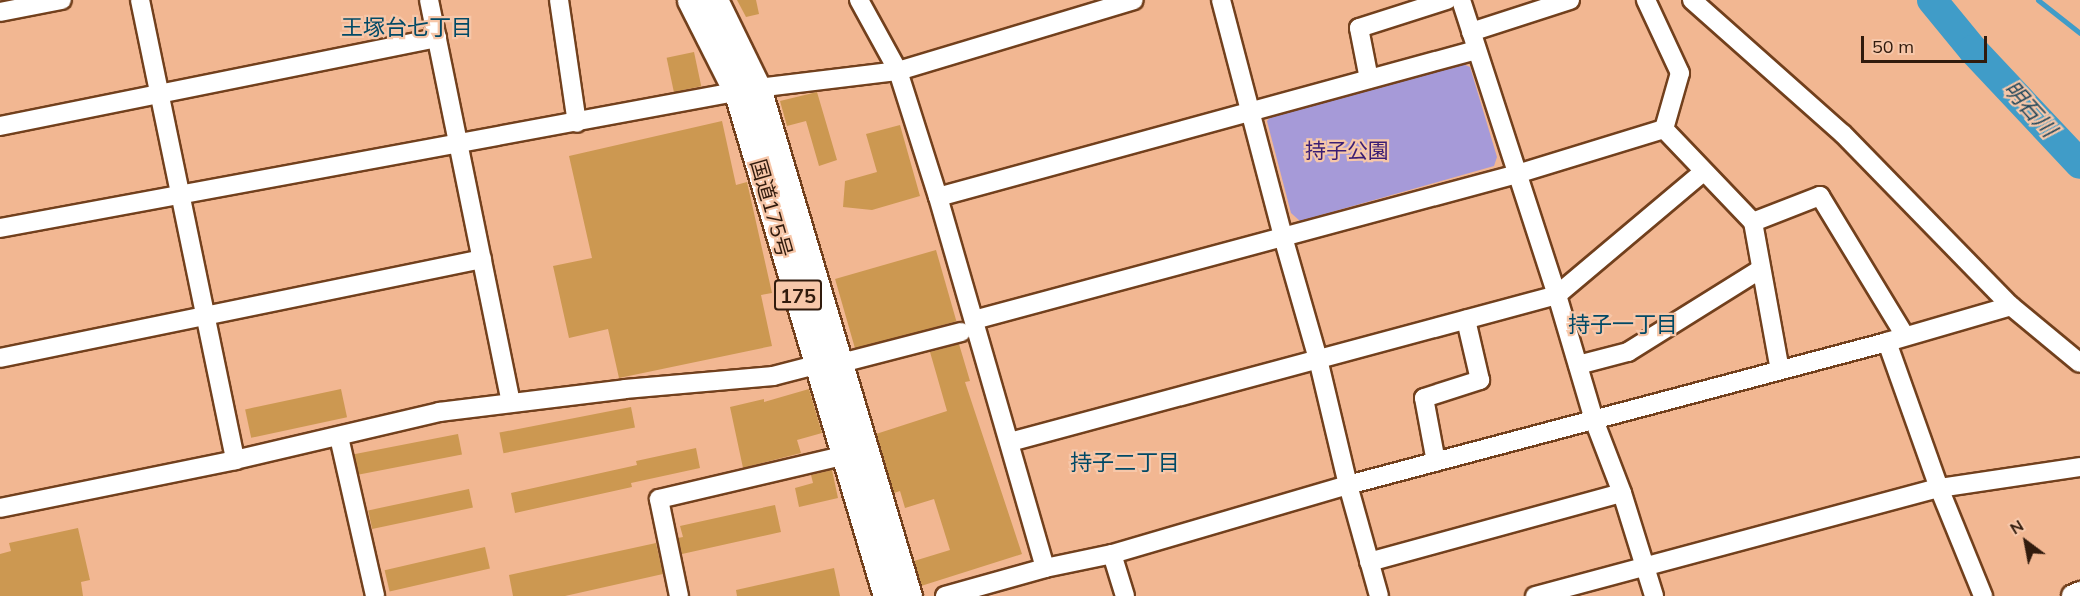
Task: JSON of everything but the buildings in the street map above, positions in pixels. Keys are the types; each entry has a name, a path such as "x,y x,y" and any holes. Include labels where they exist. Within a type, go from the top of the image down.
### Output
{"highway":[{"name":"国道175号","path":"691,0 748,90"},
{"name":"国道175号","path":"714,0 748,90 835,362 887,596"},
{"name":"国道175号","path":"855,453 908,596"}],"main road":[{"path":"2073,596 2080,593"}],"street":[{"path":"0,12 62,0"},
{"path":"140,0 235,460"},
{"path":"429,0 511,403"},
{"path":"559,0 577,123"},
{"path":"859,0 898,71 938,197 967,326 1010,442 1045,568"},
{"path":"0,228 748,90 898,71 1134,0"},
{"path":"1221,0 1283,237 1318,359 1348,485 1378,596"},
{"path":"1369,79 1359,28 1447,0"},
{"path":"1461,0 1557,295 1594,420 1622,493 1654,596"},
{"path":"1470,32 1570,0"},
{"path":"1646,0 1680,73 1664,129"},
{"path":"1692,0 1843,134 2012,306 2080,363"},
{"path":"0,126 437,38"},
{"path":"938,197 1476,50"},
{"path":"1664,129 1753,222 1780,370"},
{"path":"0,508 339,438 439,412 625,389 773,376 835,362 1517,174 1664,129"},
{"path":"1010,442 1557,295 1704,171"},
{"path":"1753,222 1820,196 1896,339 1939,488 1983,596"},
{"path":"0,358 482,259"},
{"path":"1578,365 1628,352 1761,269"},
{"path":"945,596 1045,568 1112,554 1348,485 2012,306"},
{"path":"1436,462 1424,398 1480,380 1466,320"},
{"path":"339,438 375,596"},
{"path":"679,596 659,499 855,453"},
{"path":"1535,596 1939,488 2080,467"},
{"path":"1369,562 1622,493"},
{"path":"1112,554 1125,596"}],"green space":[{"name":"持子公園","path":"1460,63 1470,67 1497,157 1494,166 1300,221 1291,213 1267,121 1274,113"}],"waterway":[{"name":"明石川","path":"1932,0 1973,50 2080,164"},
{"path":"2038,0 2080,33"}],"district":[{"name":"王塚台七丁目","path":"407,28"},
{"name":"持子一丁目","path":"1623,325"},
{"name":"持子二丁目","path":"1125,463"}]}
